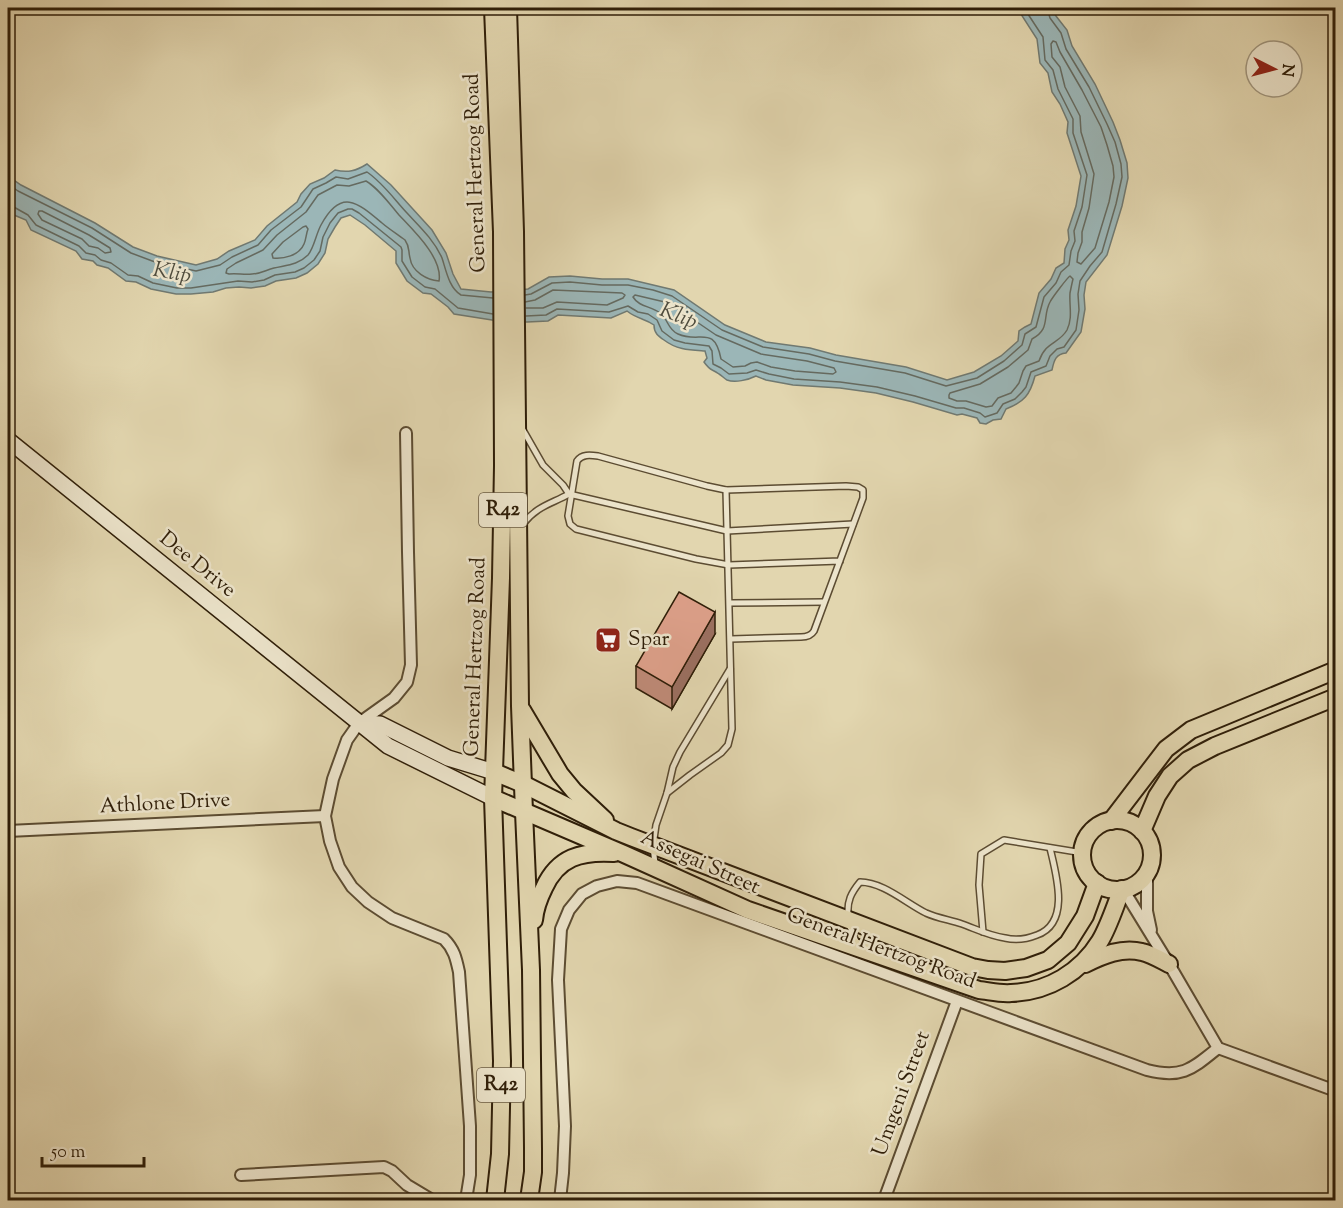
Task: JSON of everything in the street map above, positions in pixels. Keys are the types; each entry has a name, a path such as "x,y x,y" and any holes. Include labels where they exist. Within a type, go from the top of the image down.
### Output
{"main road":[{"name":"General Hertzog Road","path":"493,8 508,232"},
{"name":"General Hertzog Road","path":"495,1200 500,1154 502,1061 493,798 510,363 508,8"},
{"name":"General Hertzog Road","path":"510,363 517,422 520,706 530,950 533,1148 529,1200"},
{"path":"1111,821 1166,750 1191,730 1335,670"},
{"path":"1142,831 1157,796 1170,776 1188,760 1335,697"},
{"path":"520,706 560,774 574,791 616,831"},
{"name":"Assegai Street","path":"494,772 523,784 616,831 653,846 972,967 988,970 1005,971 1026,968 1048,960 1068,943 1085,916 1097,883"},
{"name":"Assegai Street","path":"493,798 748,910 979,990 1011,993 1028,991 1048,986 1071,974 1086,962 1101,940 1122,889"},
{"path":"1122,820 1133,824 1149,840 1152,851 1151,863 1140,882 1130,888 1107,888 1097,883 1089,875 1084,864 1085,842 1091,832 1111,821 1122,820"},
{"path":"530,950 535,913 540,896 556,867 569,859 585,854 620,853"},
{"path":"1079,967 1115,952 1131,950 1144,952 1169,964"}],"street":[{"path":"406,433 411,666 407,682 394,698 359,723 347,740 333,778 325,816 339,867 352,886 368,902 392,918 444,939 456,954 470,1126 470,1175 466,1200"},
{"name":"Dee Drive","path":"8,440 388,746 493,798"},
{"name":"Dee Drive","path":"359,723 380,724 448,758 494,772"},
{"name":"Athlone Drive","path":"8,831 325,816"},
{"path":"1147,873 1147,911 1154,942"},
{"name":"General Hertzog Road","path":"560,1200 565,1126 558,980 561,929 569,910 582,894 597,886 617,880 637,883 1147,1070 1173,1074 1185,1071 1218,1048"},
{"path":"1122,889 1218,1048 1335,1091"},
{"name":"Umgeni Street","path":"884,1200 957,1001"},
{"path":"241,1175 384,1167 407,1185 432,1200"}],"lane":[{"path":"517,422 543,465 570,494"},
{"path":"731,639 810,636 814,631 840,561 863,490 858,487 726,490 598,456 590,455 579,458 570,494 568,521 576,529 729,565 840,561"},
{"path":"667,793 721,753 728,744 732,729 726,490"},
{"path":"518,533 535,511 570,494 727,531 853,524"},
{"path":"730,603 824,602"},
{"path":"655,868 653,846 656,825 673,767 731,667"},
{"path":"983,932 979,885 981,854 1004,840 1083,853"},
{"path":"858,948 848,920 847,904 860,882 881,886 909,905 930,915 1003,938 1027,939 1044,933 1053,923 1058,908 1059,894 1050,848"}],"water":[{"name":"Klip","path":"1017,8 1052,8 1067,30 1072,46 1095,84 1113,122 1127,163 1128,178 1107,255 1086,282 1081,332 1066,353 1056,358 1052,370 1035,376 1025,397 1006,409 1001,419 986,424 980,423 977,418 957,415 876,393 793,385 756,376 742,381 727,380 706,365 705,351 674,346 657,334 654,325 627,311 611,318 558,315 548,321 527,322 492,320 454,314 431,294 423,293 407,281 396,263 396,251 350,215 341,218 335,227 318,264 296,278 251,288 226,288 213,292 176,294 126,281 108,268 82,259 76,251 31,230 26,220 8,210 8,176 95,223 133,247 157,256 196,265 217,259 255,240 267,226 297,202 310,184 335,170 352,171 367,164 391,185 432,230 446,253 461,289 491,292 528,289 549,277 628,279 674,290 725,325 766,342 810,348 836,355 906,367 947,380 974,372 1001,356 1018,341 1019,331 1031,324 1039,293 1051,279 1056,268 1064,263 1065,249 1069,240 1068,230 1076,206 1081,176 1067,133 1068,122 1052,92 1048,73 1040,63 1037,39"}],"building":[{"path":"679,592 715,612 672,687 636,666"}],"place":[{"name":"Spar","path":"608,640"}]}
